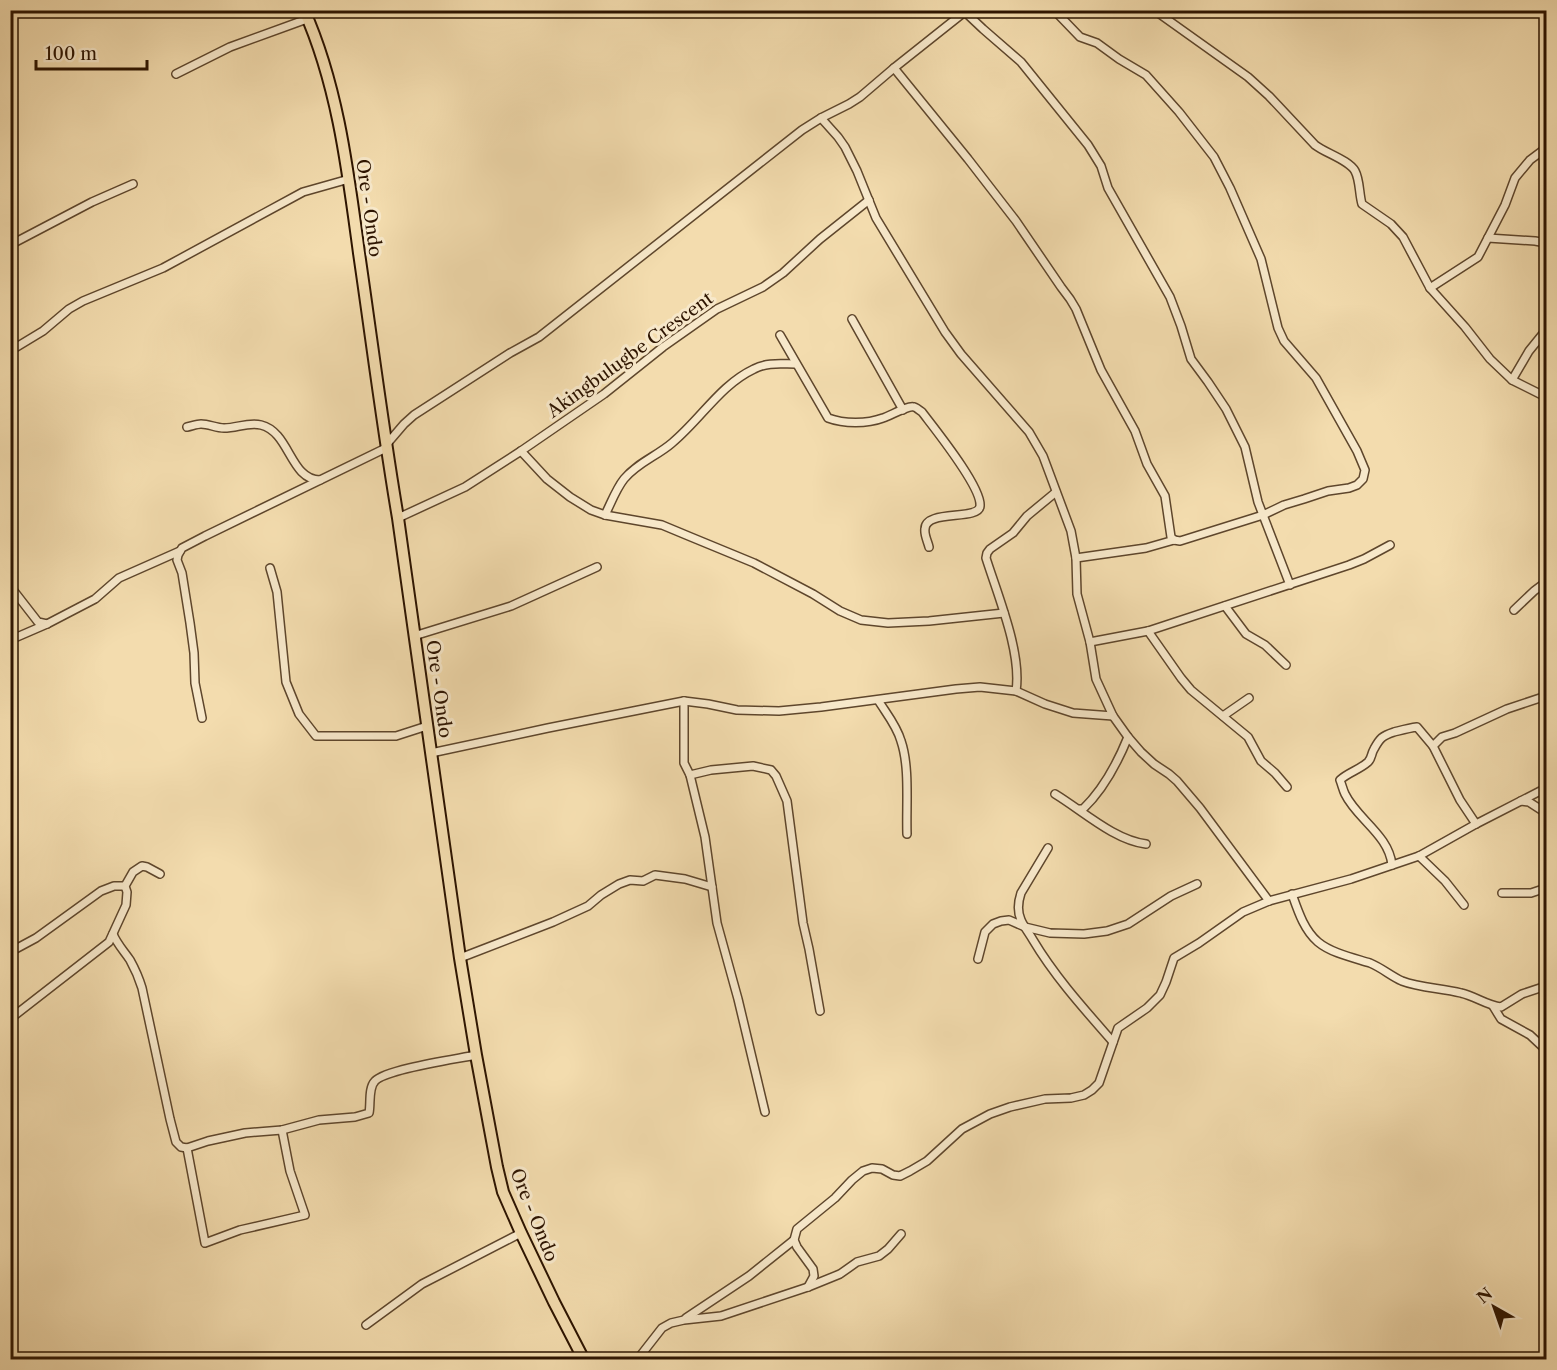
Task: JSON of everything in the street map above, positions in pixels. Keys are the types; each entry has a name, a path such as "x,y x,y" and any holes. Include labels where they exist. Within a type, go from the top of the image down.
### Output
{"main road":[{"name":"Ore - Ondo","path":"306,15 334,102 349,179 460,958 499,1175 503,1192 521,1233 584,1359"}],"street":[{"path":"1054,10 1080,38 1097,43 1146,75 1214,157 1261,259 1278,328 1284,341 1316,378 1357,451 1365,470 1363,479 1357,484 1284,505 1263,515 1180,542 1174,540 1146,548 1076,558"},
{"path":"1154,10 1248,77 1315,145 1347,163 1355,171 1362,204 1391,224 1403,237 1430,288 1490,359 1512,380 1546,397"},
{"path":"201,718 195,683 190,623 182,573 177,560 182,548 386,446 414,415 539,337 802,130 860,97 967,11 983,29 1022,62 1088,145 1101,166 1108,188 1170,297 1191,358 1226,409 1245,447 1258,501 1290,585"},
{"path":"176,75 230,47 306,15"},
{"path":"894,68 975,168 1070,299 1089,338 1101,370 1135,431 1147,464 1165,495 1171,537 1174,540"},
{"path":"821,118 845,147 876,218 945,332 961,354 1029,432 1043,456 1071,531 1076,558 1077,594 1090,642 1096,679 1113,716 1128,737 1154,764 1169,774 1185,790 1269,901"},
{"path":"1430,288 1478,257 1505,205 1515,178 1530,160 1546,148"},
{"path":"10,351 83,301 163,268 303,192 349,179"},
{"path":"10,245 92,202 133,184"},
{"name":"Akingbulugbe Crescent","path":"398,518 465,487 521,451 604,394 663,347 717,309 763,287 783,273 820,239 869,200"},
{"path":"1488,238 1546,243"},
{"path":"852,319 903,410"},
{"path":"1512,380 1529,351 1546,330"},
{"path":"780,335 828,418 834,421 868,422 915,406 922,412 964,470 975,489 980,505 979,510 974,513 931,520 924,529 929,548"},
{"path":"605,515 615,492 634,468 675,441 722,392 756,368 772,364 795,364"},
{"path":"187,427 200,424 224,428 264,425 273,430 281,439 301,471 314,480 320,480"},
{"path":"521,451 547,479 591,510 605,515 662,525 754,563 840,611 861,620 888,623 909,622 1004,613"},
{"path":"1016,691 1012,640 987,553 1056,492"},
{"path":"1090,642 1148,631 1349,565 1390,545"},
{"path":"10,640 95,599 119,578 181,551"},
{"path":"414,636 512,606 597,567"},
{"path":"270,568 277,592 286,682 299,714 316,736 396,736 428,726"},
{"path":"1514,610 1546,582"},
{"path":"10,586 38,622 47,624"},
{"path":"1225,606 1246,634 1265,645 1286,665"},
{"path":"1148,631 1191,690 1248,737 1261,761 1287,787"},
{"path":"431,753 684,701 737,710 778,711 980,687 1016,691 1045,704 1073,712 1113,716"},
{"path":"1433,746 1442,736 1455,733 1546,696"},
{"path":"1223,716 1249,698"},
{"path":"878,700 902,742 905,759 907,834"},
{"path":"684,701 684,764 690,775 705,837 717,923 765,1112"},
{"path":"1392,865 1388,850 1353,806 1340,780 1368,762 1379,740 1386,733 1417,727 1433,746 1460,800 1476,824"},
{"path":"1080,809 1089,803 1115,768 1128,737"},
{"path":"690,775 711,770 753,766 771,770 776,776 787,801 803,923 820,1011"},
{"path":"684,1320 748,1276 794,1240 797,1229 863,1171 872,1168 882,1169 900,1176 927,1161 962,1129 990,1114 1045,1099 1078,1096 1092,1090 1099,1083 1118,1028 1147,1008 1160,995 1174,958 1243,912 1269,901 1351,879 1419,856 1546,788"},
{"path":"1055,794 1110,830 1134,842 1146,844"},
{"path":"1521,801 1529,802 1546,813"},
{"path":"1048,848 1018,900 1020,919 1042,955 1113,1042"},
{"path":"1419,856 1445,881 1464,905"},
{"path":"124,886 133,872 142,866 160,874"},
{"path":"460,958 588,906 601,895 630,880 643,881 655,875 686,879 712,887"},
{"path":"978,959 985,932 993,924 1001,921 1009,920 1025,927 1050,933 1084,934 1107,931 1128,924 1171,896 1197,884"},
{"path":"10,952 36,938 101,891 114,886 124,886"},
{"path":"10,1019 109,942 126,905 128,892 124,886"},
{"path":"1502,893 1531,892 1546,888"},
{"path":"1292,894 1305,925 1321,944 1381,968 1404,982 1464,993 1500,1007 1522,994 1546,986"},
{"path":"113,934 116,942 129,958 142,988 176,1142 181,1147 187,1148 245,1133 282,1130 319,1120 355,1117 369,1113 371,1089 375,1081 393,1072 476,1055"},
{"path":"1493,1006 1501,1019 1530,1035 1546,1050"},
{"path":"187,1148 205,1243 240,1230 305,1215 290,1171 282,1130"},
{"path":"366,1325 422,1284 521,1233"},
{"path":"637,1359 662,1328 670,1323 721,1316 808,1287 840,1274 857,1262 879,1256 901,1234"},
{"path":"794,1240 813,1269 814,1276 808,1287"}]}
